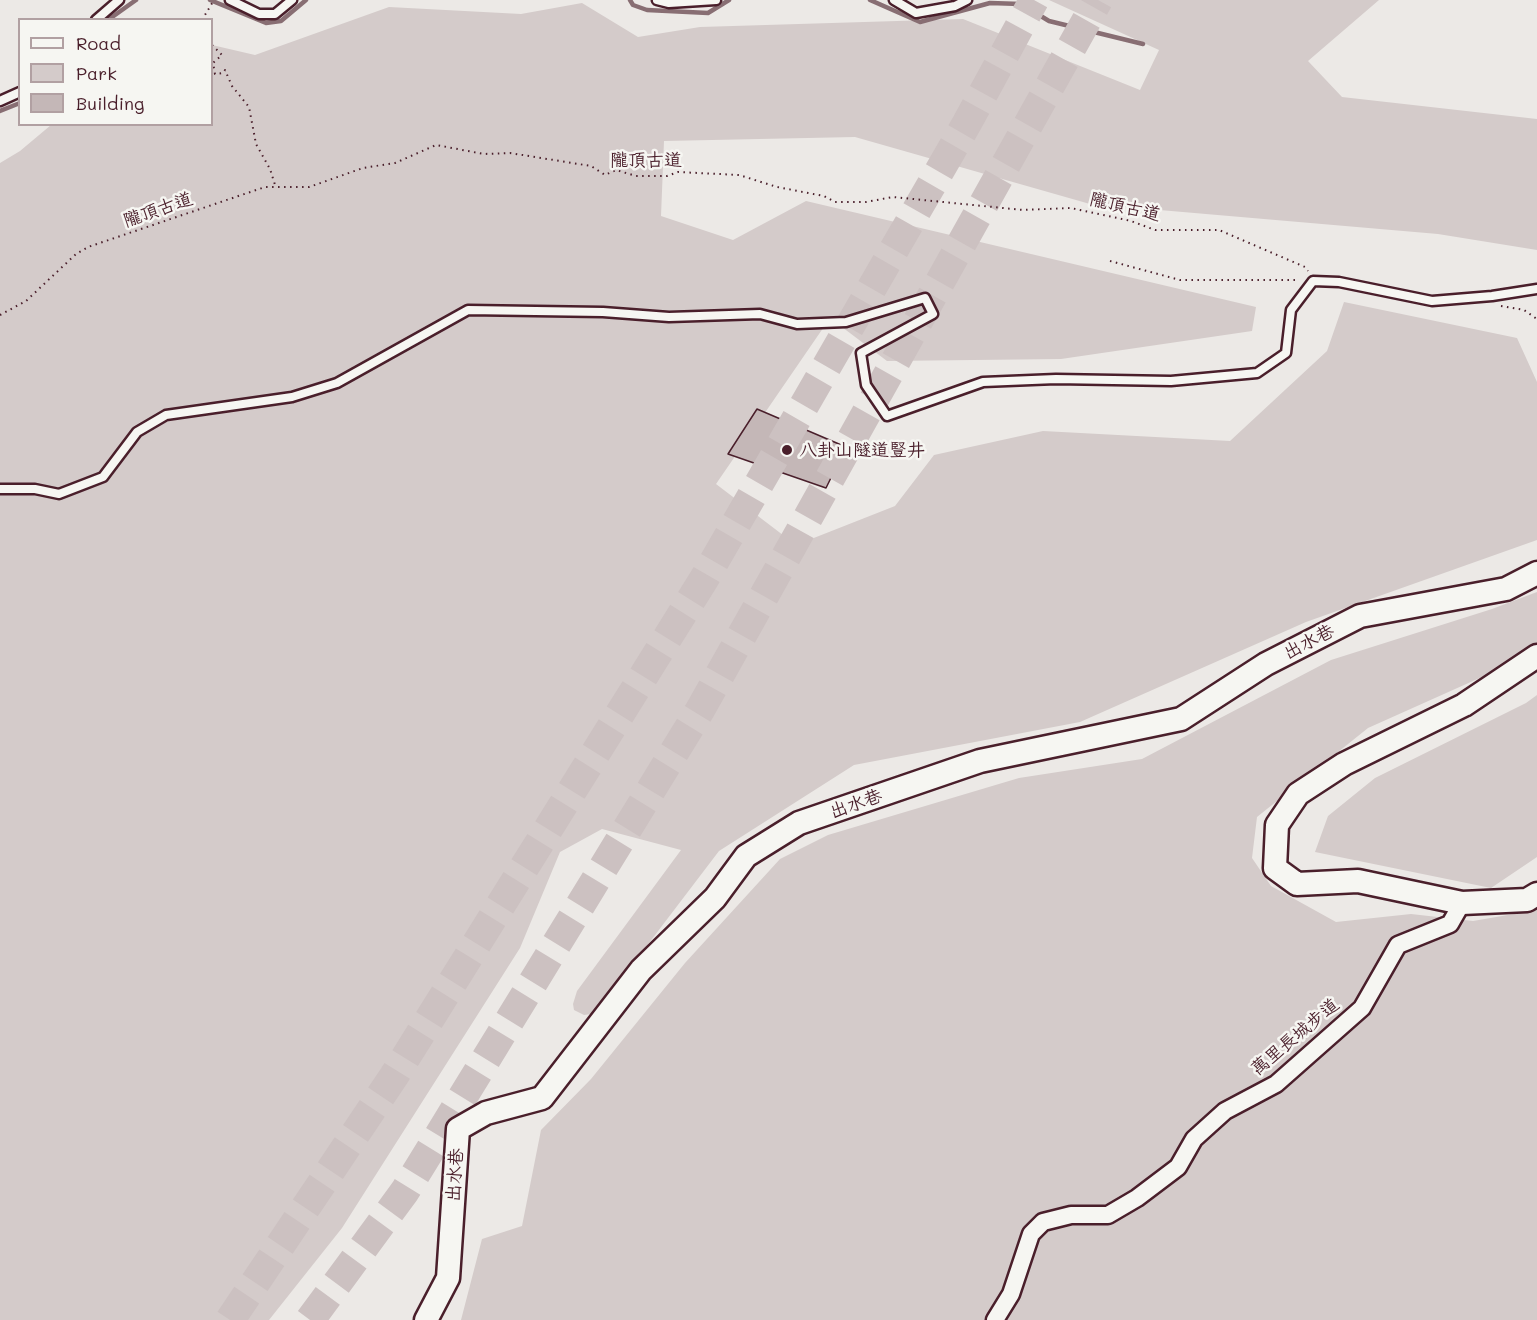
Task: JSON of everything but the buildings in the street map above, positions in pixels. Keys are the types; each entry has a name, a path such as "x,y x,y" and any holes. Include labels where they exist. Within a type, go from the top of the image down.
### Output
{"street":[{"name":"出水巷","path":"426,1320 448,1278 458,1129 486,1113 542,1098 641,970 715,898 746,856 799,823 980,761 1181,719 1266,663 1360,616 1506,589 1537,573"},
{"path":"1537,656 1464,705 1344,764 1298,794 1277,825 1275,868 1297,884 1358,882 1462,903 1527,900 1537,894"},
{"name":"萬里長城步道","path":"995,1320 1011,1294 1031,1233 1043,1222 1071,1215 1108,1215 1145,1192 1178,1167 1194,1139 1225,1111 1276,1084 1362,1008 1398,945 1450,924 1462,903"}],"lane":[{"path":"98,18 119,0"},
{"path":"230,0 259,14 275,14 292,0"},
{"path":"657,0 669,3 716,0"},
{"path":"894,0 916,12 956,6 967,0"},
{"path":"0,101 18,93"},
{"path":"0,489 35,489 59,494 103,477 137,432 166,415 292,397 337,383 468,310 603,312 669,317 760,314 797,324 807,324 846,322 925,298 933,314 861,353 866,385 887,416 983,382 1056,379 1171,381 1257,373 1286,353 1291,310 1313,281 1340,282 1432,301 1537,289"}],"path":[{"path":"203,18 214,0"},
{"path":"213,46 222,55 213,63 216,74 224,73 225,70 232,86 249,107 256,144 270,170 276,189"},
{"name":"隴頂古道","path":"0,315 26,301 76,254 88,247 265,187 276,189 321,184 363,168 395,163 436,145 484,154 510,153 591,166 605,175 616,170 628,176 656,177 678,172 739,175 777,187 824,196 835,202 866,202 893,197 1023,210 1071,208 1131,221 1155,230 1219,230 1305,267 1313,281"},
{"path":"1110,261 1180,280 1273,278 1313,281"},
{"path":"1472,298 1476,303 1524,310 1537,319"}],"green space":[{"path":"1049,0 1379,0 1308,61 1342,97 1537,119 1537,250 1438,234 1090,204 855,137 664,141 661,216 733,240 806,201 1256,307 1252,331 1061,359 887,361 830,318 716,484 796,545 895,506 934,455 1043,431 1230,441 1327,351 1344,302 1517,338 1537,382 1537,540 1306,622 1080,722 854,765 719,851 601,1006 591,1014 584,1015 574,1010 573,1004 577,991 681,850 602,829 560,852 520,948 342,1228 269,1320 0,1320 0,163 20,151 50,126 213,126 213,45 255,55 389,7 521,14 582,3 638,37 700,27 963,19 1140,90 1159,50"},
{"path":"1537,592 1537,649 1531,655 1368,728 1257,817 1252,858 1271,886 1336,922 1411,914 1473,921 1537,910 1537,1320 461,1320 482,1239 522,1226 541,1130 591,1079 685,963 780,859 828,835 1019,778 1142,759 1331,660 1492,609"},
{"path":"1537,695 1537,857 1491,888 1315,852 1328,816 1375,778 1526,703"}],"waterway":[{"path":"111,18 136,0"},
{"path":"210,0 266,23 281,21 306,0"},
{"path":"630,0 633,5 647,10 708,13 729,0"},
{"path":"870,0 920,22 990,3 1021,4 1049,21 1143,44"},
{"path":"0,111 18,104"}],"tunnel":[{"path":"230,1320 394,1076 704,579 967,123 1034,0"},
{"path":"310,1320 405,1191 700,710 1098,0"}],"place":[{"name":"八卦山隧道豎井","path":"787,450"}]}
